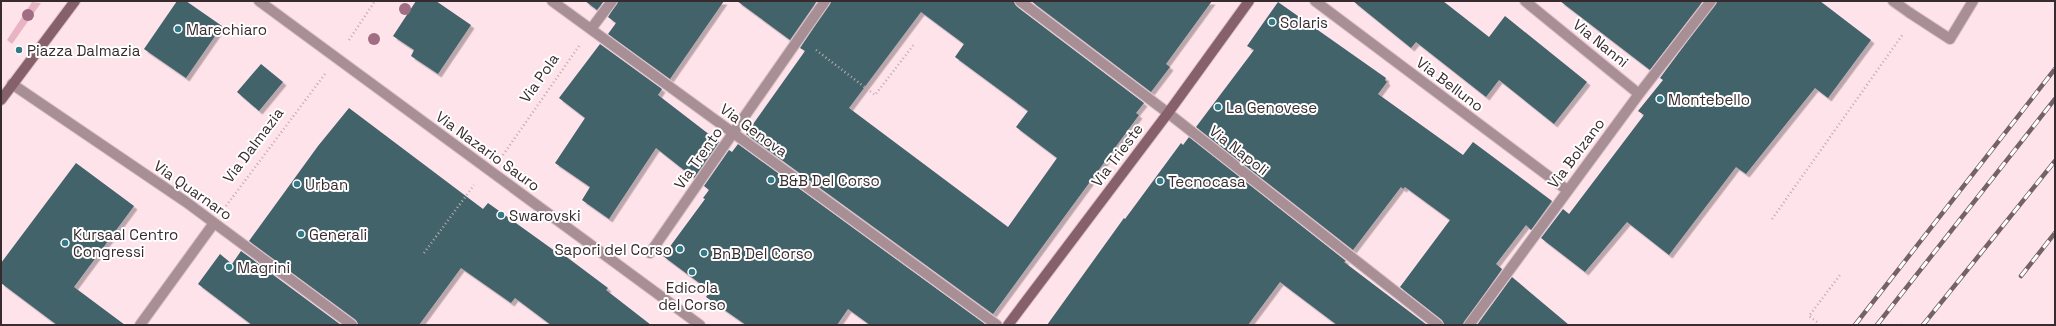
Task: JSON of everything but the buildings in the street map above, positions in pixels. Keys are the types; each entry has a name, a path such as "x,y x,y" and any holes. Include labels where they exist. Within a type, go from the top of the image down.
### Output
{"street":[{"path":"1,100 75,1"},
{"name":"Via Nazario Sauro","path":"259,1 700,325"},
{"name":"Via Genova","path":"552,1 997,325"},
{"path":"591,29 612,1"},
{"name":"Via Trento","path":"650,253 825,1"},
{"name":"Via Napoli","path":"1020,1 1168,113 1438,325"},
{"name":"Via Trieste","path":"1008,325 1168,113 1249,1"},
{"name":"Via Belluno","path":"1315,1 1567,190"},
{"name":"Via Nanni","path":"1526,1 1639,94"},
{"name":"Via Bolzano","path":"1469,325 1567,190 1711,1"},
{"path":"1893,1 1950,39 1973,1"},
{"name":"Via Quarnaro","path":"12,84 214,223 352,325"},
{"path":"140,325 214,223"}],"path":[{"name":"Via Dalmazia","path":"214,223 336,58 375,1"},
{"path":"1772,219 1904,35 1892,24 1907,11"},
{"name":"Via Pola","path":"492,172 591,29"},
{"path":"800,38 875,95 915,43"},
{"path":"424,253 474,185"},
{"path":"1817,322 1809,316 1840,275"}],"shaded area":[{"path":"32,2 41,3 12,44 7,40"}],"railway":[{"path":"1855,325 2055,69"},
{"path":"1877,325 2055,99"},
{"path":"1923,325 2055,161"},
{"path":"2021,276 2055,233"}],"place":[{"name":"Solaris","path":"1272,22"},
{"name":"Marechiaro","path":"178,29"},
{"name":"Piazza Dalmazia","path":"19,50"},
{"name":"Montebello","path":"1660,99"},
{"name":"La Genovese","path":"1218,107"},
{"name":"B&B Del Corso","path":"771,180"},
{"name":"Tecnocasa","path":"1160,181"},
{"name":"Urban","path":"297,184"},
{"name":"Swarovski","path":"501,215"},
{"name":"Generali","path":"301,234"},
{"name":"Kursaal Centro Congressi","path":"65,243"},
{"name":"Sapori del Corso","path":"680,249"},
{"name":"BnB Del Corso","path":"704,253"},
{"name":"Magrini","path":"229,267"},
{"name":"Edicola del Corso","path":"692,272"}]}
